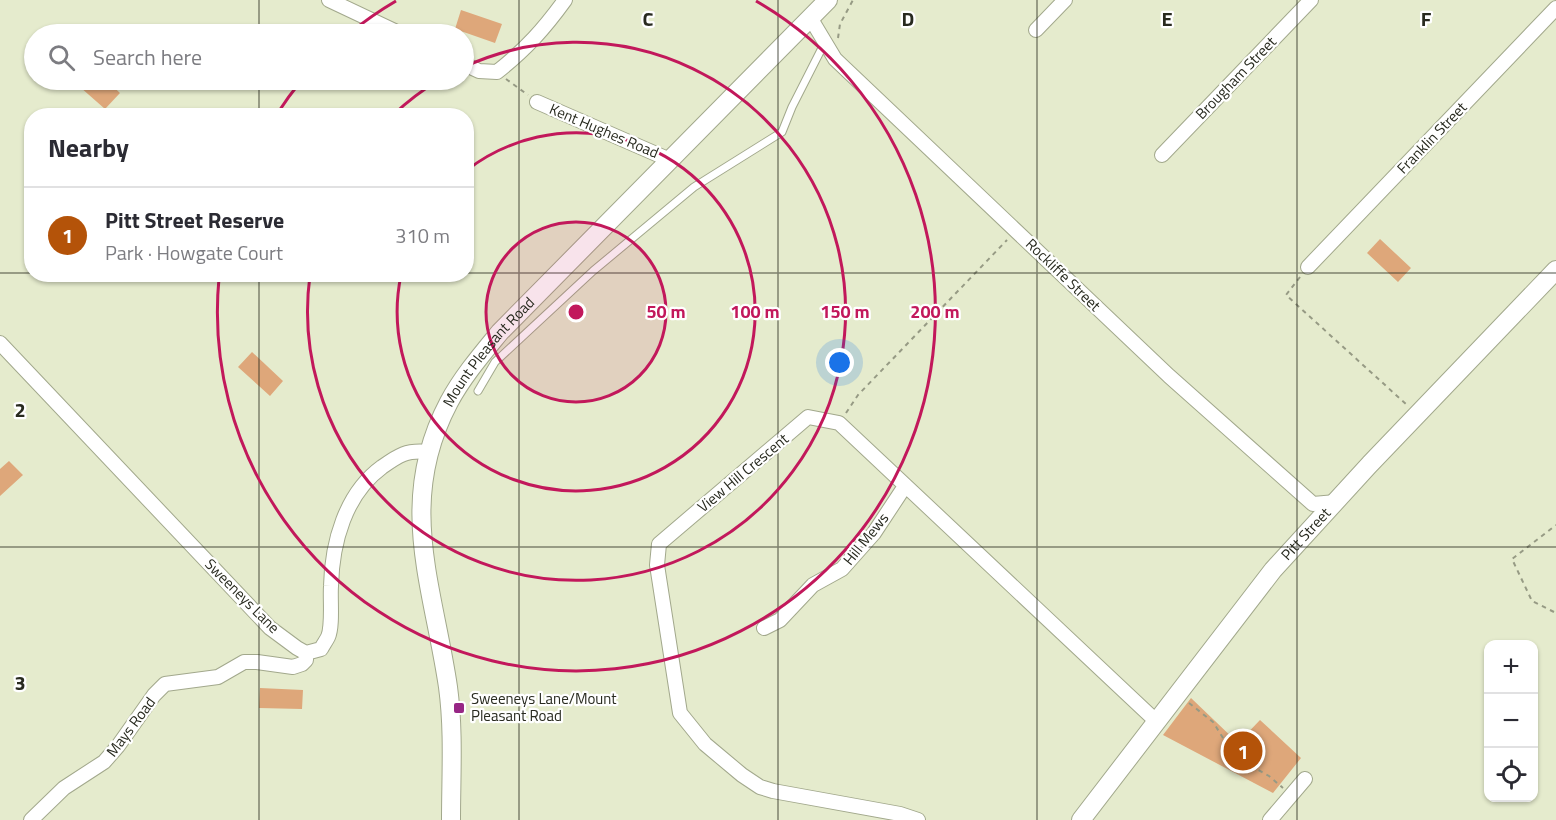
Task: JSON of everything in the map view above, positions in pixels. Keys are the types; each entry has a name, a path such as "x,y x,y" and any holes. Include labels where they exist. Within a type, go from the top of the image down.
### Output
{"street":[{"path":"329,0 380,24"},
{"path":"474,69 497,72 543,30 565,0"},
{"name":"Mount Pleasant Road","path":"451,820 448,689 421,533 420,503 428,452 437,426 450,400 473,365 500,332 828,0"},
{"path":"1036,30 1065,0"},
{"name":"Brougham Street","path":"1162,155 1311,0"},
{"name":"Franklin Street","path":"1308,267 1556,8"},
{"name":"Rockliffe Street","path":"811,19 835,59 1169,376 1313,504 1336,502"},
{"name":"Kent Hughes Road","path":"537,102 670,160"},
{"name":"Pitt Street","path":"1081,820 1273,570 1556,270"},
{"name":"Sweeneys Lane","path":"0,343 270,628 306,653"},
{"name":"View Hill Crescent","path":"839,423 808,417 659,544 657,565 680,712 705,744 760,787 900,814 918,820"},
{"path":"839,423 1157,722"},
{"path":"306,653 321,648 329,635 331,571 338,535 350,502 375,473 391,461 409,451 428,452"},
{"name":"Hill Mews","path":"764,628 780,620 813,585 842,569 874,533 905,486"},
{"name":"Mays Road","path":"31,820 64,788 104,762 154,695 165,684 218,677 244,662 293,667 306,660 306,653"},
{"path":"1270,820 1305,779"}],"lane":[{"path":"478,391 495,362 593,271 694,187 782,132 792,106 825,42"}],"path":[{"path":"835,59 840,24 853,0"},
{"path":"497,72 537,102"},
{"path":"839,423 858,395 1017,230"},
{"path":"1308,267 1286,295 1418,415"},
{"path":"1554,612 1532,601 1512,559 1556,525"},
{"path":"1178,693 1213,722 1235,757 1269,776 1291,796"}],"shaded area":[{"path":"461,10 502,24 495,43 474,36 474,24 457,24"},
{"path":"83,90 117,90 120,93 104,108"},
{"path":"1380,239 1411,268 1398,282 1367,253"},
{"path":"252,352 283,381 270,396 238,367"},
{"path":"9,461 23,475 0,496 0,469"},
{"path":"260,688 303,690 302,709 259,708"},
{"path":"1191,698 1238,743 1260,720 1301,758 1273,793 1163,735"}],"place":[{"name":"Sweeneys Lane/Mount Pleasant Road","path":"459,708"},
{"name":"Pitt Street Reserve","path":"1243,751"}]}
